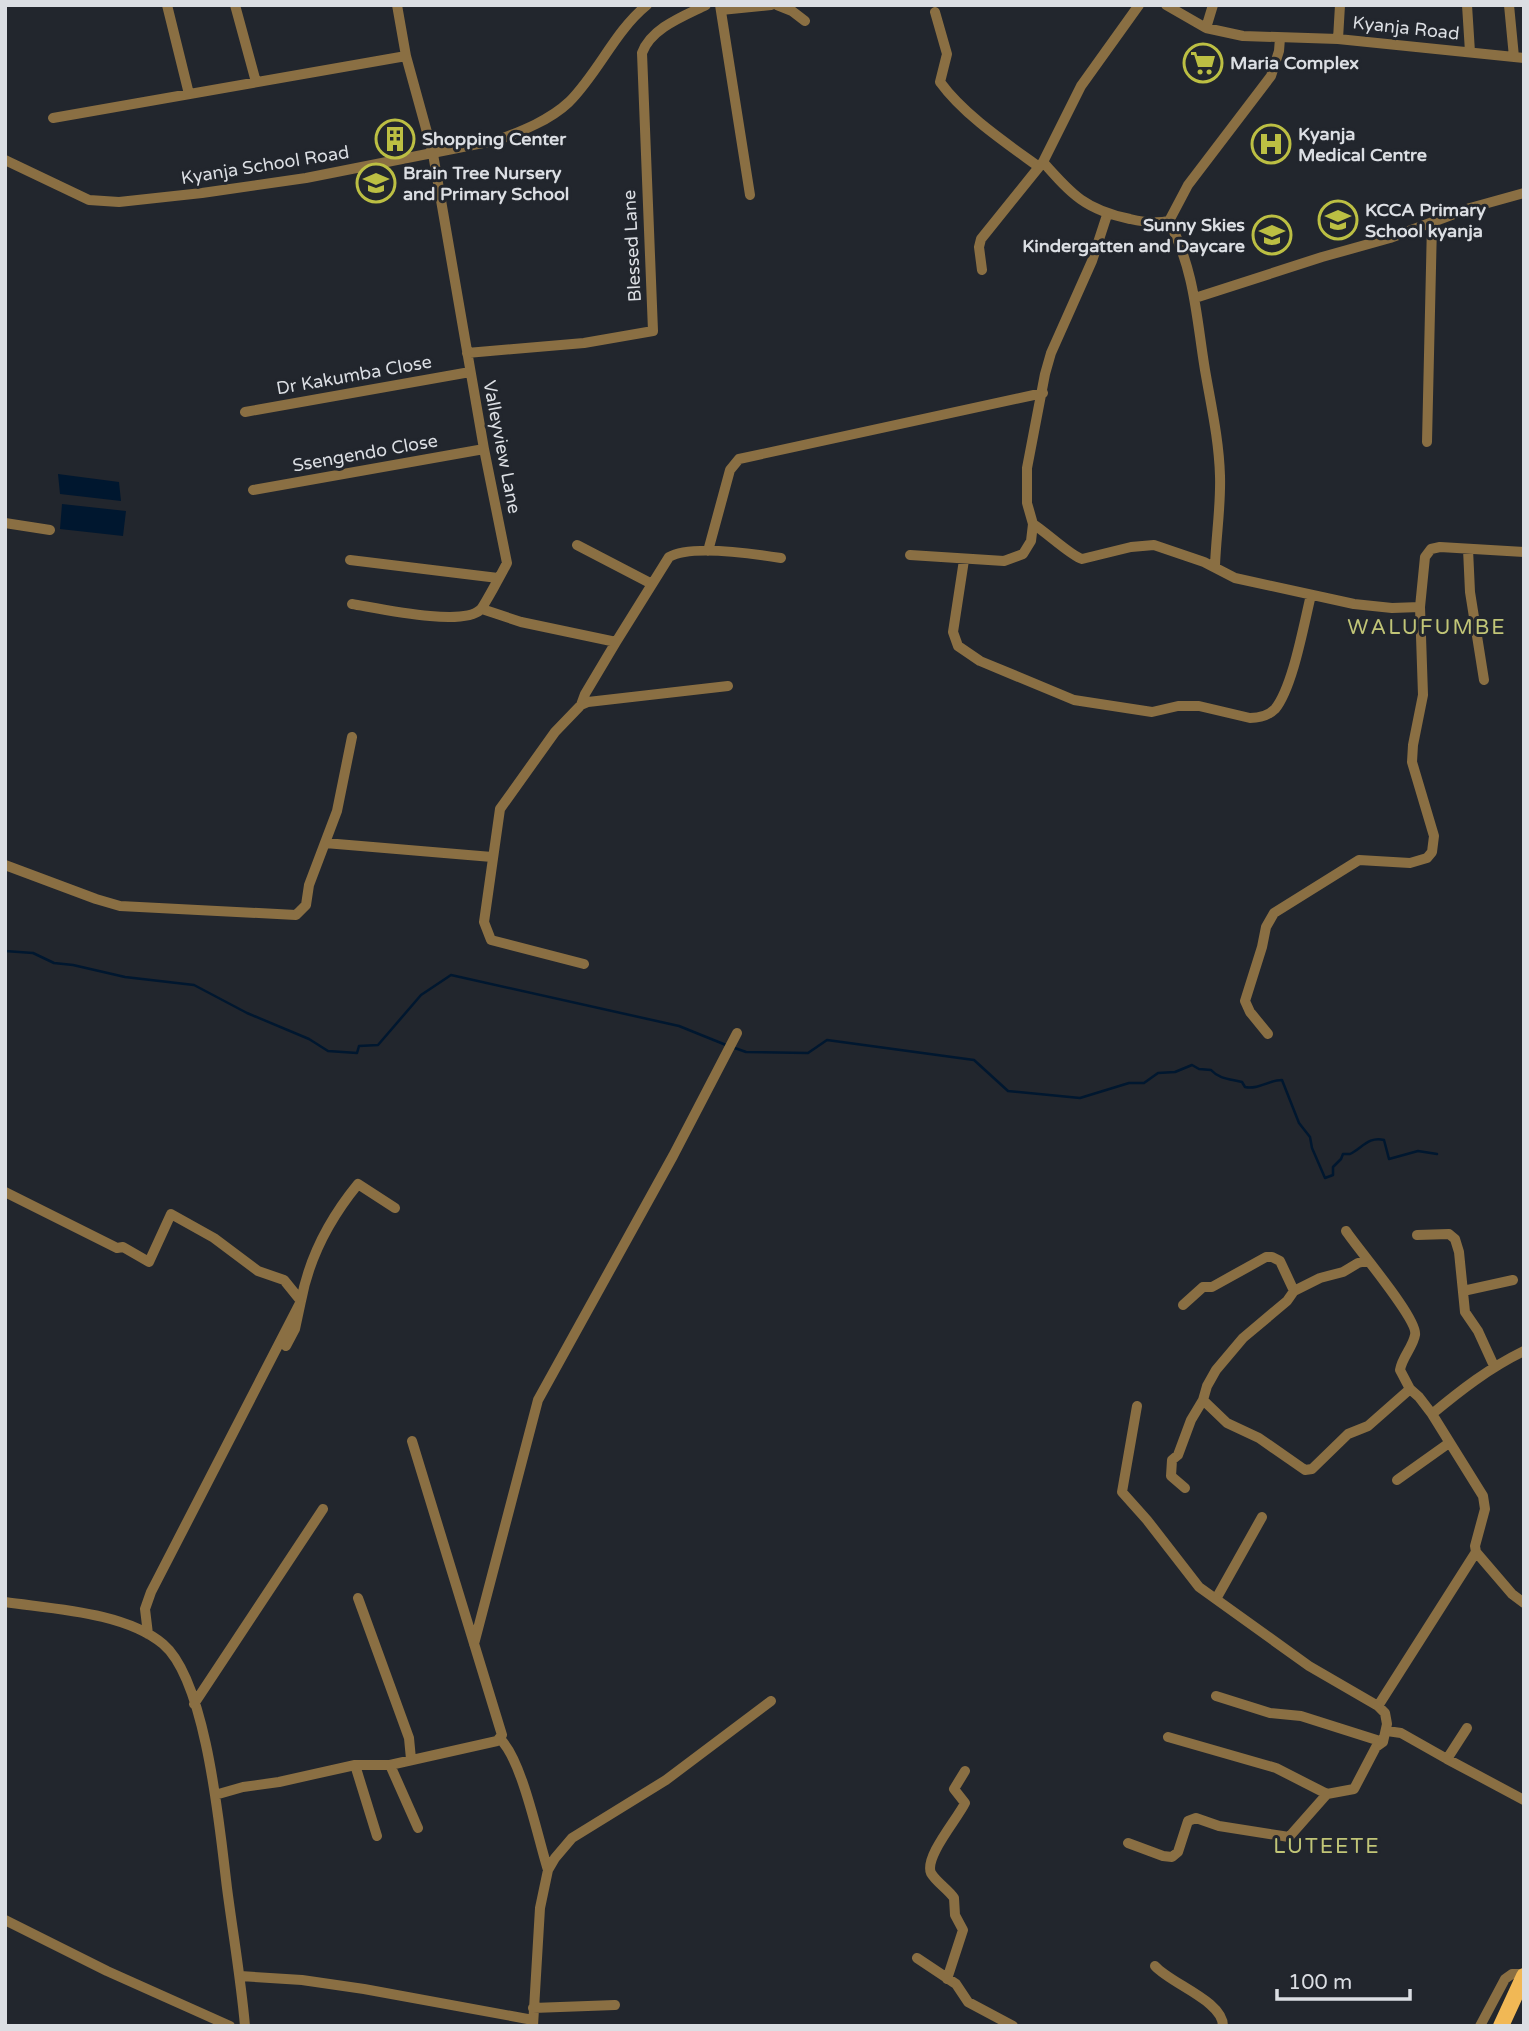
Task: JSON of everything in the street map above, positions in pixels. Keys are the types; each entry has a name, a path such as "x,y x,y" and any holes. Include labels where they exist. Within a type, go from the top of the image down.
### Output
{"main road":[{"path":"1501,2026 1524,1975"}],"street":[{"path":"167,5 189,94"},
{"path":"234,5 256,82"},
{"name":"Valleyview Lane","path":"397,5 406,56 433,154 470,372 507,563 482,609"},
{"name":"Kyanja School Road","path":"5,160 78,195 102,202 202,193 306,178 498,140 522,131 556,112 581,88 624,26 647,5"},
{"name":"Blessed Lane","path":"467,353 584,343 653,331 642,53 647,43 663,29 706,5"},
{"path":"750,195 720,7 771,5"},
{"path":"778,5 792,10 805,21"},
{"path":"982,271 979,247 982,239 1041,164 1081,86 1139,5"},
{"name":"Kyanja Road","path":"1166,5 1206,28 1243,36 1338,39 1519,57"},
{"path":"1206,28 1213,5"},
{"path":"1338,39 1340,5"},
{"path":"1467,5 1469,52"},
{"path":"1509,5 1519,57"},
{"path":"935,12 947,54 940,82 972,115 1007,144 1041,164 1083,202 1107,215 1153,223 1169,221"},
{"path":"1169,221 1188,185 1270,76 1280,38"},
{"path":"53,118 406,56"},
{"path":"1195,298 1432,224 1470,208 1524,193"},
{"path":"909,555 1004,561 1023,554 1028,547 1033,524 1027,503 1026,479 1051,353 1092,261 1107,215"},
{"path":"1169,221 1182,247 1195,298 1220,468 1215,566"},
{"path":"1427,442 1432,224"},
{"name":"Dr Kakumba Close","path":"245,412 470,372"},
{"path":"708,551 730,470 739,459 1043,393"},
{"name":"Ssengendo Close","path":"253,490 484,449"},
{"path":"5,523 50,530"},
{"path":"1033,524 1082,559 1130,547 1154,545 1215,566 1235,578 1367,606 1420,607"},
{"path":"577,545 652,584"},
{"path":"1268,1034 1250,1012 1245,1001 1266,927 1274,913 1359,860 1410,863 1427,858 1432,852 1434,836 1412,762 1423,695 1420,607 1428,552 1436,547 1524,552"},
{"path":"1468,549 1470,592 1484,680"},
{"path":"581,705 585,694 669,557 708,551 751,553 781,558"},
{"path":"350,560 498,579"},
{"path":"964,560 953,632 955,642 961,649 995,668 1062,696 1093,704 1152,712 1189,706 1250,718 1259,718 1270,713 1279,703 1289,679 1311,595"},
{"path":"352,604 419,616 466,616 482,609 521,622 616,642"},
{"path":"584,964 491,940 484,922 500,809 555,732 581,705 728,686"},
{"path":"5,865 96,899 120,905 296,915 306,905 309,885 337,811 352,737"},
{"path":"325,843 492,857"},
{"path":"474,1644 538,1400 673,1156 737,1033"},
{"path":"277,1362 295,1329 305,1279 319,1247 333,1220 358,1184 395,1208"},
{"path":"5,1192 117,1248 123,1247 149,1262 171,1213 214,1238 258,1271 284,1280 301,1301"},
{"path":"1346,1231 1403,1307 1415,1328 1415,1337 1400,1370 1410,1389 1419,1396 1480,1490 1484,1503 1476,1552 1512,1594 1524,1603"},
{"path":"1417,1235 1444,1233 1453,1236 1460,1256 1465,1312 1478,1331 1494,1366"},
{"path":"1183,1305 1203,1287 1212,1287 1266,1257 1280,1261 1294,1291"},
{"path":"1185,1488 1171,1476 1171,1463 1178,1455 1191,1420 1216,1370 1243,1338 1287,1301 1294,1291 1366,1261"},
{"path":"1463,1291 1513,1280"},
{"path":"148,1634 145,1609 151,1592 301,1301"},
{"path":"1432,1415 1460,1390 1494,1366 1524,1351"},
{"path":"1203,1400 1227,1423 1259,1438 1305,1470 1312,1468 1351,1432 1368,1426 1410,1389"},
{"path":"1129,1843 1172,1857 1178,1852 1188,1821 1196,1818 1219,1826 1289,1836 1327,1794 1354,1789 1376,1747 1385,1736 1385,1713 1378,1706 1309,1666 1195,1583 1122,1491 1137,1406"},
{"path":"412,1441 501,1731 500,1739"},
{"path":"1397,1480 1449,1443"},
{"path":"194,1704 323,1509"},
{"path":"1216,1599 1262,1517"},
{"path":"1378,1706 1476,1552"},
{"path":"358,1598 409,1738 411,1759"},
{"path":"5,1602 118,1622 148,1634 163,1644 178,1663 194,1704 210,1763 245,2026"},
{"path":"1216,1696 1270,1713 1301,1716 1385,1736 1401,1733 1524,1800"},
{"path":"240,1976 302,1980 364,1989 533,2023 540,1908 548,1870 555,1858 572,1838 666,1780 771,1701"},
{"path":"1447,1759 1467,1728"},
{"path":"1168,1737 1276,1768 1327,1794"},
{"path":"215,1795 355,1765 390,1765 500,1739"},
{"path":"500,1739 509,1747 522,1781 548,1870"},
{"path":"355,1765 377,1836"},
{"path":"390,1765 418,1828"},
{"path":"947,1979 962,1930 955,1915 954,1898 932,1874 930,1868 937,1847 964,1807 965,1801 954,1789 965,1771"},
{"path":"5,1920 107,1971 230,2026"},
{"path":"917,1958 956,1984 968,2002 1013,2026"},
{"path":"1155,1966 1164,1976 1210,2004 1222,2017 1223,2024 1235,2026"},
{"path":"1480,2026 1505,1979 1512,1974 1524,1975"},
{"path":"533,2008 615,2005"}],"water":[{"path":"58,474 119,482 121,501 60,494"},
{"path":"62,504 126,511 123,536 60,529"}],"waterway":[{"path":"5,951 33,953 54,963 125,977 194,985 247,1013 309,1039 328,1051 357,1053 359,1046 378,1045 421,995 451,975 679,1026 726,1045"},
{"path":"732,1047 746,1052 808,1053 827,1040 974,1060 1008,1091 1080,1098 1129,1083 1144,1083 1158,1073 1175,1072 1192,1065 1242,1082 1245,1087 1282,1080 1299,1123 1310,1137 1325,1178 1333,1175 1333,1167 1343,1154 1350,1154 1374,1140 1384,1140 1389,1159 1418,1151 1437,1154"}],"place":[{"name":"Maria Complex","path":"1203,63"},
{"name":"Shopping Center","path":"395,139"},
{"name":"Kyanja Medical Centre","path":"1271,144"},
{"name":"Brain Tree Nursery and Primary School","path":"376,183"},
{"name":"KCCA Primary School kyanja","path":"1338,220"},
{"name":"Sunny Skies Kindergatten and Daycare","path":"1272,235"}],"district":[{"name":"WALUFUMBE","path":"1427,627"},
{"name":"LUTEETE","path":"1327,1846"}]}
